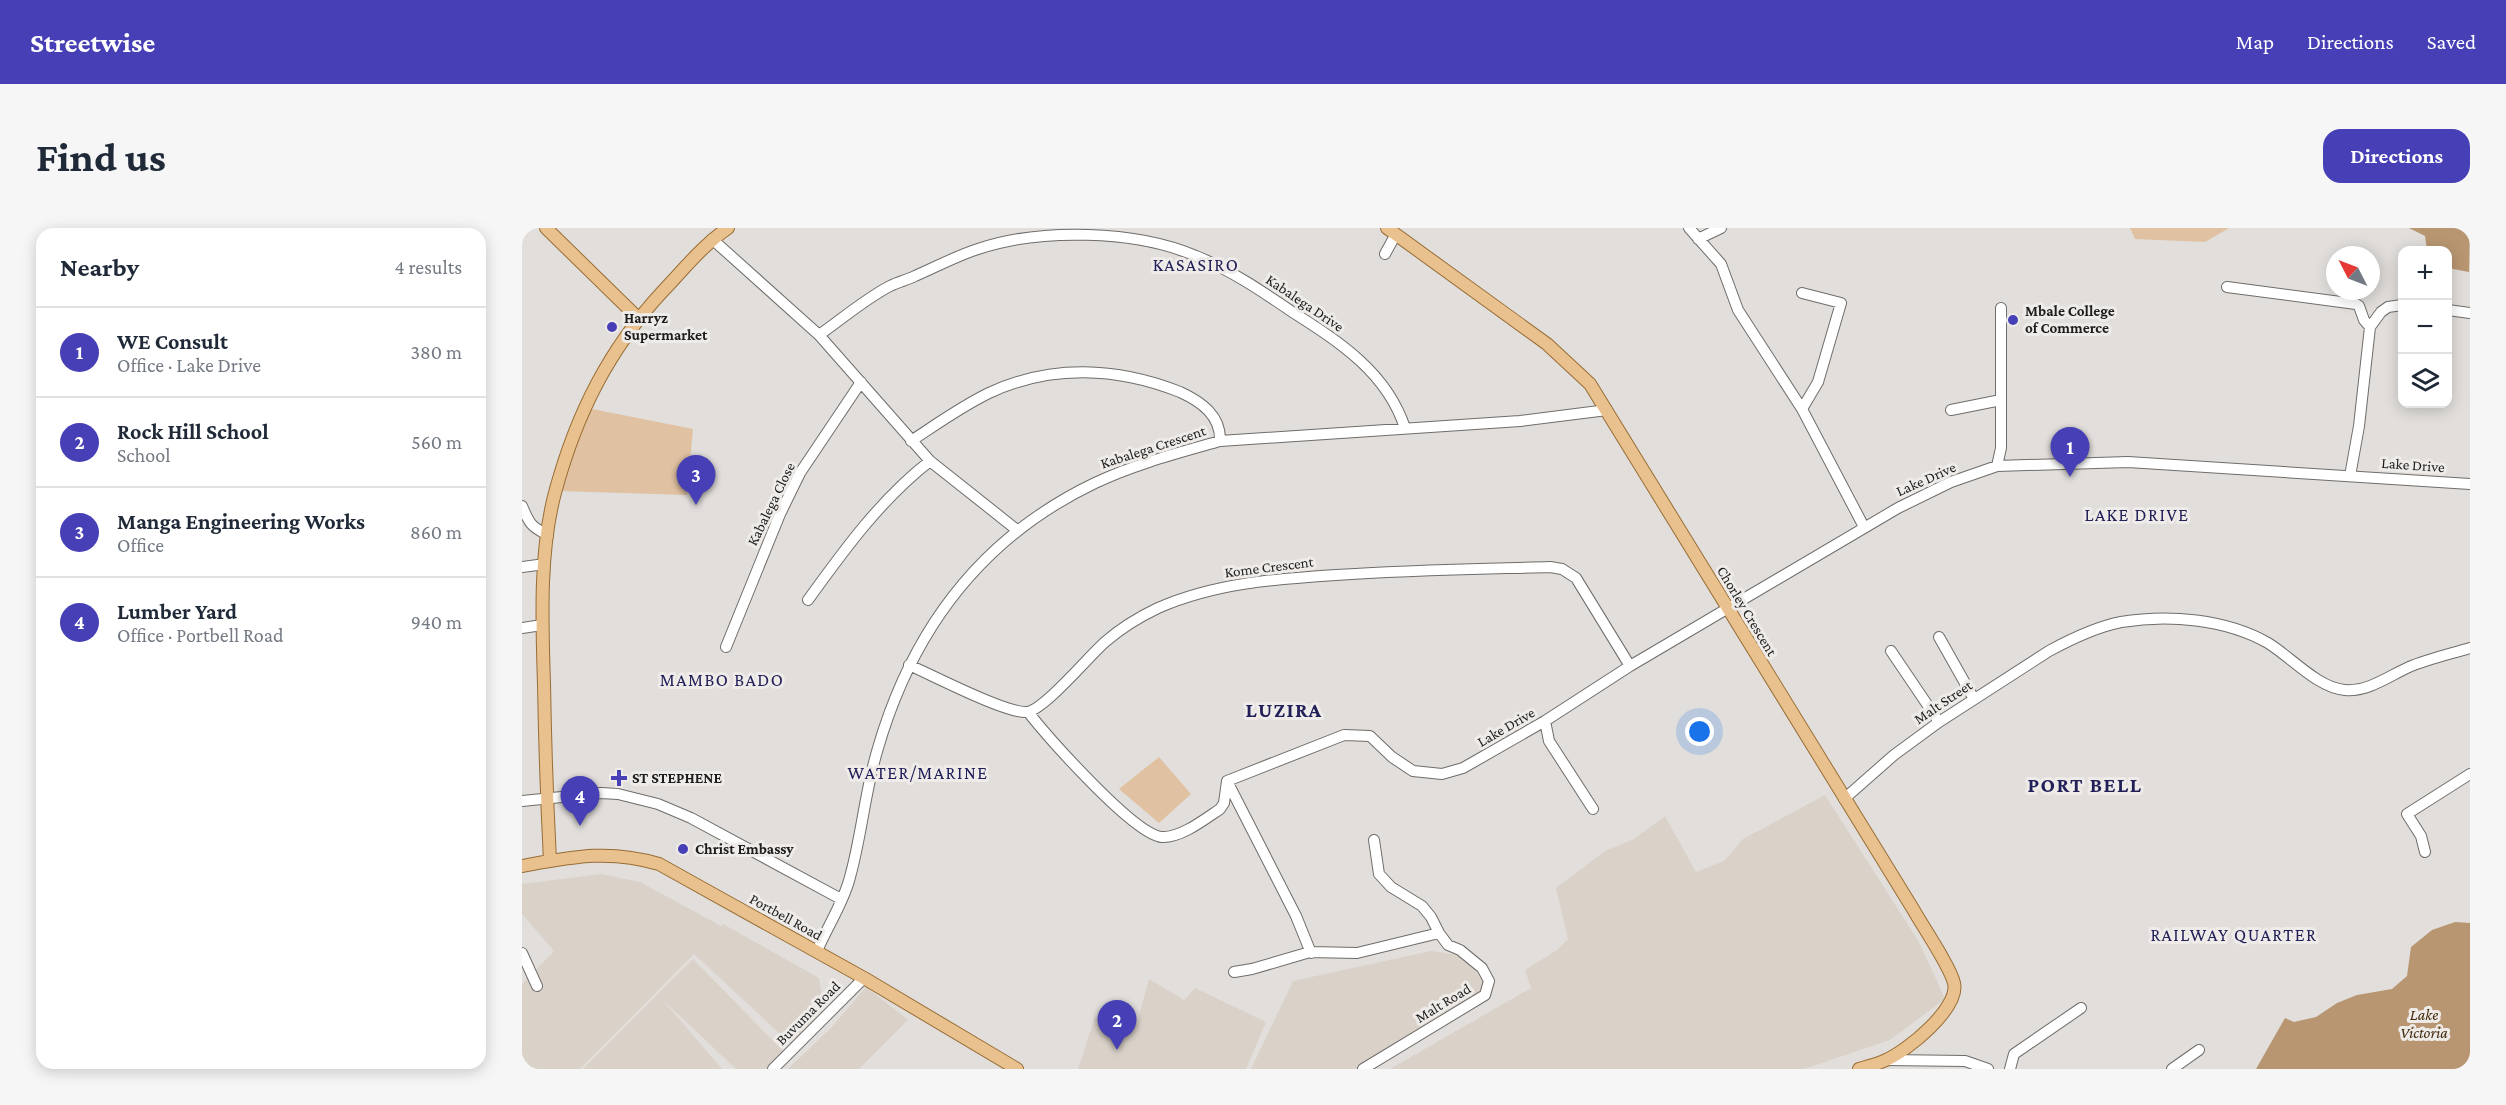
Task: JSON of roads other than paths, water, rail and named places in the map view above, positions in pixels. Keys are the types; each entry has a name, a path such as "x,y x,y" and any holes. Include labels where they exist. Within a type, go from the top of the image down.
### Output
{"main road":[{"path":"546,228 638,318"},
{"path":"550,861 542,625 545,564 555,490 584,408 610,357 638,318 712,239 728,228"},
{"name":"Chorley Crescent","path":"1392,231 1559,354 1590,384 1913,909 1952,978 1954,995 1946,1011 1914,1041 1887,1060"},
{"name":"Portbell Road","path":"522,866 580,856 607,855 634,856 659,864 817,951 1017,1069"},
{"path":"1859,1069 1887,1060"}],"street":[{"path":"1689,228 1713,253 1720,264 1738,310 1802,409 1864,527"},
{"path":"1698,239 1721,228"},
{"path":"1385,254 1392,231"},
{"name":"Kabalega Drive","path":"819,335 891,285 980,248 1032,238 1130,237 1177,248 1224,269 1317,328 1360,360 1377,377 1394,399 1406,428"},
{"path":"712,239 819,335 930,461 1017,530"},
{"path":"2227,287 2356,304 2370,327"},
{"path":"1802,293 1840,303 1818,382 1802,409"},
{"path":"2350,476 2359,426 2370,327 2388,306 2398,305"},
{"path":"1997,466 2001,448 2001,308"},
{"path":"2452,311 2470,313"},
{"path":"911,441 963,408 1020,381 1090,371 1138,378 1185,395 1214,415 1221,429 1220,441"},
{"name":"Kabalega Close","path":"726,647 776,524 800,473 861,382"},
{"path":"1951,410 2001,400"},
{"name":"Kabalega Crescent","path":"817,951 850,880 878,748 909,665 942,609 983,561 1017,530 1095,483 1173,453 1220,441 1520,421 1606,410"},
{"path":"808,600 861,528 914,474 930,461"},
{"name":"Lake Drive","path":"1227,781 1344,735 1370,736 1392,757 1413,771 1442,774 1463,768 1545,722 1630,666 1864,527 1951,482 1997,466 2128,462 2470,484"},
{"path":"522,506 528,521 534,528 548,535"},
{"path":"522,567 545,564"},
{"name":"Kome Crescent","path":"1028,712 1044,703 1094,652 1123,628 1158,608 1228,586 1265,580 1398,571 1550,567 1562,569 1576,578 1630,666"},
{"name":"Malt Street","path":"1844,799 1893,755 1974,699 2068,641 2122,622 2184,620 2219,623 2268,643 2329,686 2348,691 2365,688 2411,666 2470,648"},
{"path":"522,628 542,625"},
{"path":"1939,637 1974,699"},
{"path":"1891,651 1938,722"},
{"path":"909,665 1008,709 1028,712 1059,750 1102,793 1128,815 1159,836 1176,834 1220,809 1224,803 1227,781"},
{"path":"1545,722 1549,741 1593,809"},
{"path":"2426,852 2421,836 2407,814 2470,774"},
{"path":"1227,781 1287,897 1311,953"},
{"path":"522,801 601,793 618,794 658,804 692,818 841,899"},
{"name":"Malt Road","path":"1363,1069 1486,993 1489,981 1482,968 1460,950 1448,945 1422,906 1391,887 1379,874 1374,840"},
{"path":"1234,972 1311,953 1365,952 1439,933"},
{"path":"522,953 537,986"},
{"name":"Buvuma Road","path":"773,1069 864,978"},
{"path":"2010,1069 2014,1054 2081,1008"},
{"path":"2172,1069 2199,1050"},
{"path":"1887,1060 1965,1061 1988,1069"}],"water":[{"path":"2409,228 2470,228 2469,272 2452,269 2452,246 2426,246 2425,236"},
{"name":"Lake Victoria","path":"2455,922 2470,923 2470,1069 2256,1069 2285,1018 2294,1022 2316,1017 2337,1003 2357,995 2392,989 2407,976 2411,947 2432,930"}],"place":[{"name":"Mbale College of Commerce","path":"2013,320"},
{"name":"Harryz Supermarket","path":"612,327"},
{"name":"WE Consult","path":"2070,477"},
{"name":"Manga Engineering Works","path":"696,505"},
{"name":"ST STEPHENE","path":"619,778"},
{"name":"Lumber Yard","path":"580,826"},
{"name":"Christ Embassy","path":"683,849"},
{"name":"Rock Hill School","path":"1117,1050"}],"district":[{"name":"KASASIRO","path":"1196,265"},
{"name":"LAKE DRIVE","path":"2137,515"},
{"name":"MAMBO BADO","path":"722,680"},
{"name":"LUZIRA","path":"1284,710"},
{"name":"WATER/MARINE","path":"918,773"},
{"name":"PORT BELL","path":"2085,785"},
{"name":"RAILWAY QUARTER","path":"2234,935"}]}
